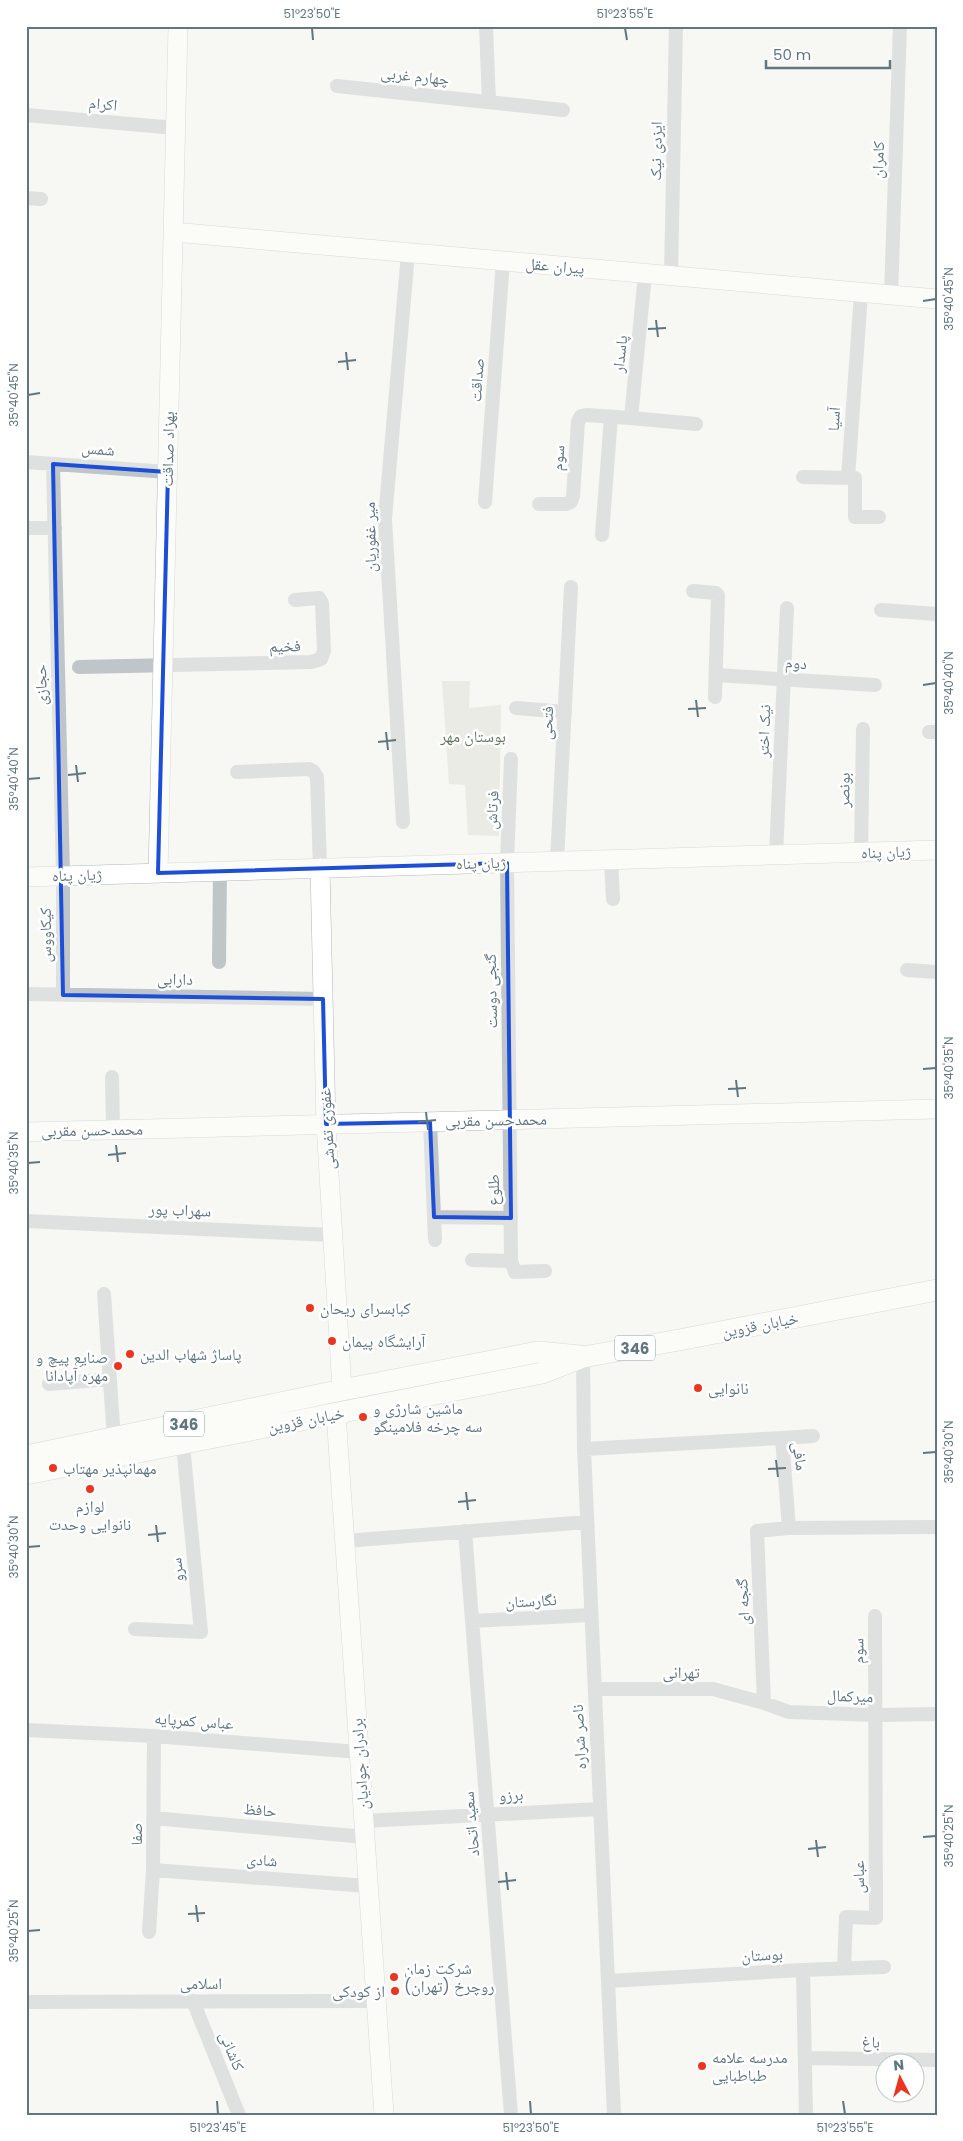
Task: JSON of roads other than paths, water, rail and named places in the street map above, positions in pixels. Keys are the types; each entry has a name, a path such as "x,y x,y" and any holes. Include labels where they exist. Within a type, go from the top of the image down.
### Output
{"main road":[{"name":"خیابان قزوین","path":"26,1474 542,1373 583,1357 937,1290"},
{"name":"خیابان قزوین","path":"26,1456 342,1390 538,1352 583,1357"}],"street":[{"name":"بهزاد صداقت","path":"158,873 178,26"},
{"path":"486,26 490,102"},
{"name":"ایزدی نیک","path":"671,276 676,26"},
{"name":"کامران","path":"891,295 900,26"},
{"name":"چهارم غربی","path":"336,86 563,110"},
{"name":"اکرام","path":"26,115 176,128"},
{"path":"26,198 41,198"},
{"name":"پیران عقل","path":"174,232 937,299"},
{"name":"میر غفوریان","path":"403,822 385,519 408,253"},
{"name":"صداقت","path":"485,502 503,261"},
{"name":"پاسدار","path":"631,418 645,274"},
{"name":"آسیا","path":"861,293 848,478 855,478 855,516 879,517"},
{"name":"سوم","path":"539,504 566,504 571,502 578,422 581,416 586,414 611,417"},
{"path":"602,535 611,417 696,424"},
{"name":"شمس","path":"26,462 168,472"},
{"name":"حجازی","path":"53,464 63,876"},
{"path":"803,477 848,478"},
{"path":"26,528 54,528"},
{"name":"فتحی","path":"557,861 571,587"},
{"path":"693,591 716,593 718,595 714,697"},
{"name":"فخیم","path":"163,666 311,662 320,659 324,651 322,604 319,598 314,597 295,600"},
{"name":"نیک اختر","path":"776,855 787,608"},
{"path":"881,610 937,614"},
{"path":"79,668 163,666"},
{"name":"دوم","path":"716,675 875,685"},
{"path":"516,708 565,712"},
{"name":"بونصر","path":"861,852 862,729"},
{"name":"فرتاش","path":"507,863 511,759"},
{"path":"237,772 309,769 314,772 317,778 320,868"},
{"name":"ژیان پناه","path":"26,877 937,850"},
{"path":"611,860 613,899"},
{"name":"گنجی دوست","path":"507,863 510,1120"},
{"name":"غفوری تفرشی","path":"320,868 326,1124 342,1390"},
{"path":"219,962 220,871"},
{"name":"کیکاووس","path":"63,876 63,995"},
{"path":"907,970 937,972"},
{"name":"دارابی","path":"26,994 323,999"},
{"path":"112,1077 113,1130"},
{"name":"محمدحسن مقربی","path":"26,1132 937,1109"},
{"name":"طلوع","path":"510,1120 511,1261"},
{"path":"430,1122 435,1240"},
{"path":"434,1217 511,1218"},
{"name":"سهراب پور","path":"26,1221 333,1235"},
{"path":"472,1260 511,1261 514,1272 545,1271"},
{"path":"104,1294 114,1439"},
{"name":"ناصر شراره","path":"583,1357 584,1449 614,2115"},
{"path":"49,1384 110,1379"},
{"name":"برادران جوادیان","path":"336,1414 384,2115"},
{"path":"782,1438 813,1436"},
{"name":"مافی","path":"584,1449 782,1438 789,1528"},
{"name":"سرو","path":"135,1629 201,1632 183,1444"},
{"path":"345,1541 587,1522"},
{"path":"789,1528 937,1527"},
{"name":"گنجه ای","path":"764,1703 757,1531 789,1528"},
{"name":"سعید اتحاد","path":"466,1531 511,2115"},
{"name":"نگارستان","path":"472,1621 591,1616"},
{"name":"سوم","path":"875,1616 877,1715"},
{"name":"تهرانی","path":"595,1689 713,1689 764,1703"},
{"name":"میرکمال","path":"764,1703 789,1712 877,1715 937,1714"},
{"name":"عباس","path":"844,1968 846,1917 876,1918 877,1715"},
{"name":"عباس کمرپایه","path":"26,1730 154,1736 359,1752"},
{"name":"صفا","path":"150,1932 153,1870 154,1736"},
{"name":"برزو","path":"364,1829 488,1814 600,1809"},
{"name":"حافظ","path":"153,1818 364,1829"},
{"name":"شادی","path":"153,1870 368,1886"},
{"path":"803,1970 884,1967"},
{"name":"بوستان","path":"608,1981 803,1970 806,2115"},
{"name":"کاشانی","path":"193,2001 239,2115"},
{"name":"اسلامی","path":"26,2002 376,2001"},
{"name":"باغ","path":"805,2058 937,2060"}],"place":[{"name":"کبابسرای ریحان","path":"310,1308"},
{"name":"آرایشگاه پیمان","path":"332,1341"},
{"name":"پاساژ شهاب الدین","path":"130,1354"},
{"name":"صنایع پیچ و مهره آپادانا","path":"118,1366"},
{"name":"نانوایی","path":"698,1388"},
{"name":"ماشین شارژی و سه چرخه فلامینگو","path":"363,1417"},
{"name":"مهمانپذیر مهتاب","path":"53,1468"},
{"name":"لوازم نانوایی وحدت","path":"90,1489"},
{"name":"شرکت زمان روچرخ (تهران)","path":"394,1977"},
{"name":"از کودکی","path":"395,1991"},
{"name":"مدرسه علامه طباطبایی","path":"702,2066"}],"park label":[{"name":"بوستان مهر","path":"473,736"}]}
